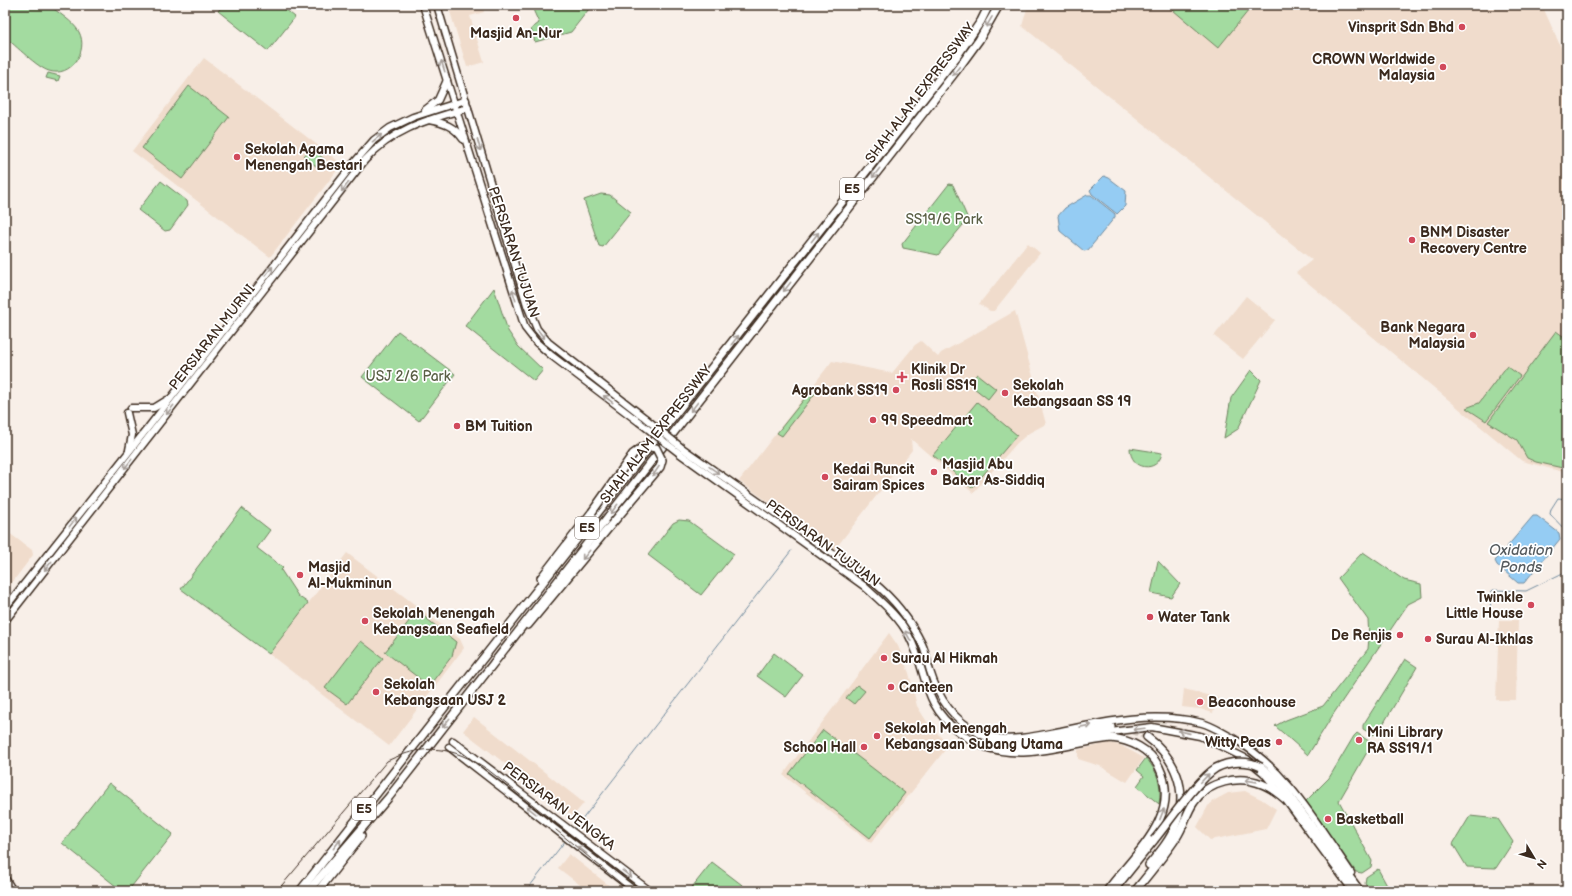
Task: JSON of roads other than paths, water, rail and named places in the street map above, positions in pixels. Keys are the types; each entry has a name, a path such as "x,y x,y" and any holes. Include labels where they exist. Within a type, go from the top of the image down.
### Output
{"highway":[{"name":"SHAH ALAM EXPRESSWAY","path":"300,891 957,56 981,21 989,5"},
{"name":"SHAH ALAM EXPRESSWAY","path":"308,891 389,797 960,66 979,40 999,5"},
{"path":"463,685 487,647 592,512 638,449 648,446 656,448 661,454 662,460 660,467 539,613 470,692"},
{"path":"979,733 996,741 1016,745 1111,727"},
{"path":"1130,891 1171,835 1176,825 1181,804 1180,789 1175,768 1162,749 1147,736"},
{"path":"981,745 995,750 1012,753 1032,752 1111,738 1121,739 1140,747 1157,763 1165,784 1166,804 1164,813 1150,836 1107,891"},
{"path":"1113,891 1211,772 1224,765 1239,762 1251,763 1267,771 1279,782 1361,891"},
{"path":"1135,891 1177,837 1193,803 1199,795 1214,784 1236,780 1257,782 1270,788 1285,799"},
{"path":"318,891 341,864 389,797"}],"main road":[{"name":"PERSIARAN TUJUAN","path":"423,5 525,328 536,342 552,356 639,422 873,582 890,597 915,631 923,646 935,687 943,702 955,716 979,733 1012,739 1026,738 1101,722 1147,718 1200,723 1221,731 1250,748 1284,779 1299,798 1361,891"},
{"name":"PERSIARAN TUJUAN","path":"437,5 525,298 537,329 556,350 645,418 680,450 864,586 883,604 908,635 915,650 926,690 941,715 966,738 981,745 1010,749 1026,748 1110,732 1152,727 1200,736 1247,759 1264,774 1285,799 1353,891"},
{"path":"413,117 432,107 438,100 447,80"},
{"name":"PERSIARAN MURNI","path":"5,608 128,454 374,140 390,128 413,117 466,100"},
{"name":"PERSIARAN MURNI","path":"5,621 365,160 376,149 400,131 428,120 468,108"},
{"path":"428,120 450,126 458,131 466,143"},
{"path":"128,454 132,435 129,411 154,408 171,398"},
{"path":"1200,723 1208,728 1205,735 1200,736"},
{"path":"1217,743 1212,736 1215,732 1221,731"},
{"name":"PERSIARAN JENGKA","path":"453,741 457,748 567,838 635,891"},
{"name":"PERSIARAN JENGKA","path":"448,747 457,748 650,891"},
{"path":"5,878 13,891"}],"water":[{"path":"1104,176 1126,191 1125,206 1117,214 1092,194 1090,190"},
{"path":"1087,195 1091,195 1115,214 1115,217 1088,250 1084,251 1060,231 1058,216 1065,208"},
{"name":"Oxidation Ponds","path":"1533,516 1537,516 1559,533 1560,539 1524,583 1518,583 1497,565 1495,561"}],"waterway":[{"path":"1567,499 1558,498 1551,509 1550,514 1567,532"},
{"path":"574,830 791,551"},
{"path":"1490,614 1491,592 1493,590 1526,591 1567,571"},
{"path":"526,891 566,840"}],"tunnel":[{"path":"1111,727 1130,729 1147,737"}],"tram line":[{"path":"277,891 387,761 414,751 426,750 450,752 474,761 487,769 643,891"},
{"path":"556,830 630,891"}],"place":[{"name":"Masjid An-Nur","path":"516,18"},
{"name":"Vinsprit Sdn Bhd","path":"1462,27"},
{"name":"CROWN Worldwide Malaysia","path":"1443,67"},
{"name":"Sekolah Agama Menengah Bestari","path":"237,157"},
{"name":"BNM Disaster Recovery Centre","path":"1412,240"},
{"name":"Bank Negara Malaysia","path":"1473,335"},
{"name":"Klinik Dr Rosli SS19","path":"902,377"},
{"name":"Agrobank SS19","path":"896,390"},
{"name":"Sekolah Kebangsaan SS 19","path":"1005,393"},
{"name":"99 Speedmart","path":"873,420"},
{"name":"BM Tuition","path":"457,426"},
{"name":"Masjid Abu Bakar As-Siddiq","path":"934,472"},
{"name":"Kedai Runcit Sairam Spices","path":"825,477"},
{"name":"Masjid Al-Mukminun","path":"300,575"},
{"name":"Twinkle Little House","path":"1531,605"},
{"name":"Water Tank","path":"1150,617"},
{"name":"Sekolah Menengah Kebangsaan Seafield","path":"365,621"},
{"name":"De Renjis","path":"1400,635"},
{"name":"Surau Al-Ikhlas","path":"1428,639"},
{"name":"Surau Al Hikmah","path":"884,658"},
{"name":"Canteen","path":"891,687"},
{"name":"Sekolah Kebangsaan USJ 2","path":"376,692"},
{"name":"Beaconhouse","path":"1200,702"},
{"name":"Sekolah Menengah Kebangsaan Subang Utama","path":"877,736"},
{"name":"Mini Library RA SS19/1","path":"1359,740"},
{"name":"Witty Peas","path":"1279,742"},
{"name":"School Hall","path":"864,747"},
{"name":"Basketball","path":"1328,819"}],"park label":[{"name":"SS19/6 Park","path":"944,219"},
{"name":"USJ 2/6 Park","path":"408,376"}]}
